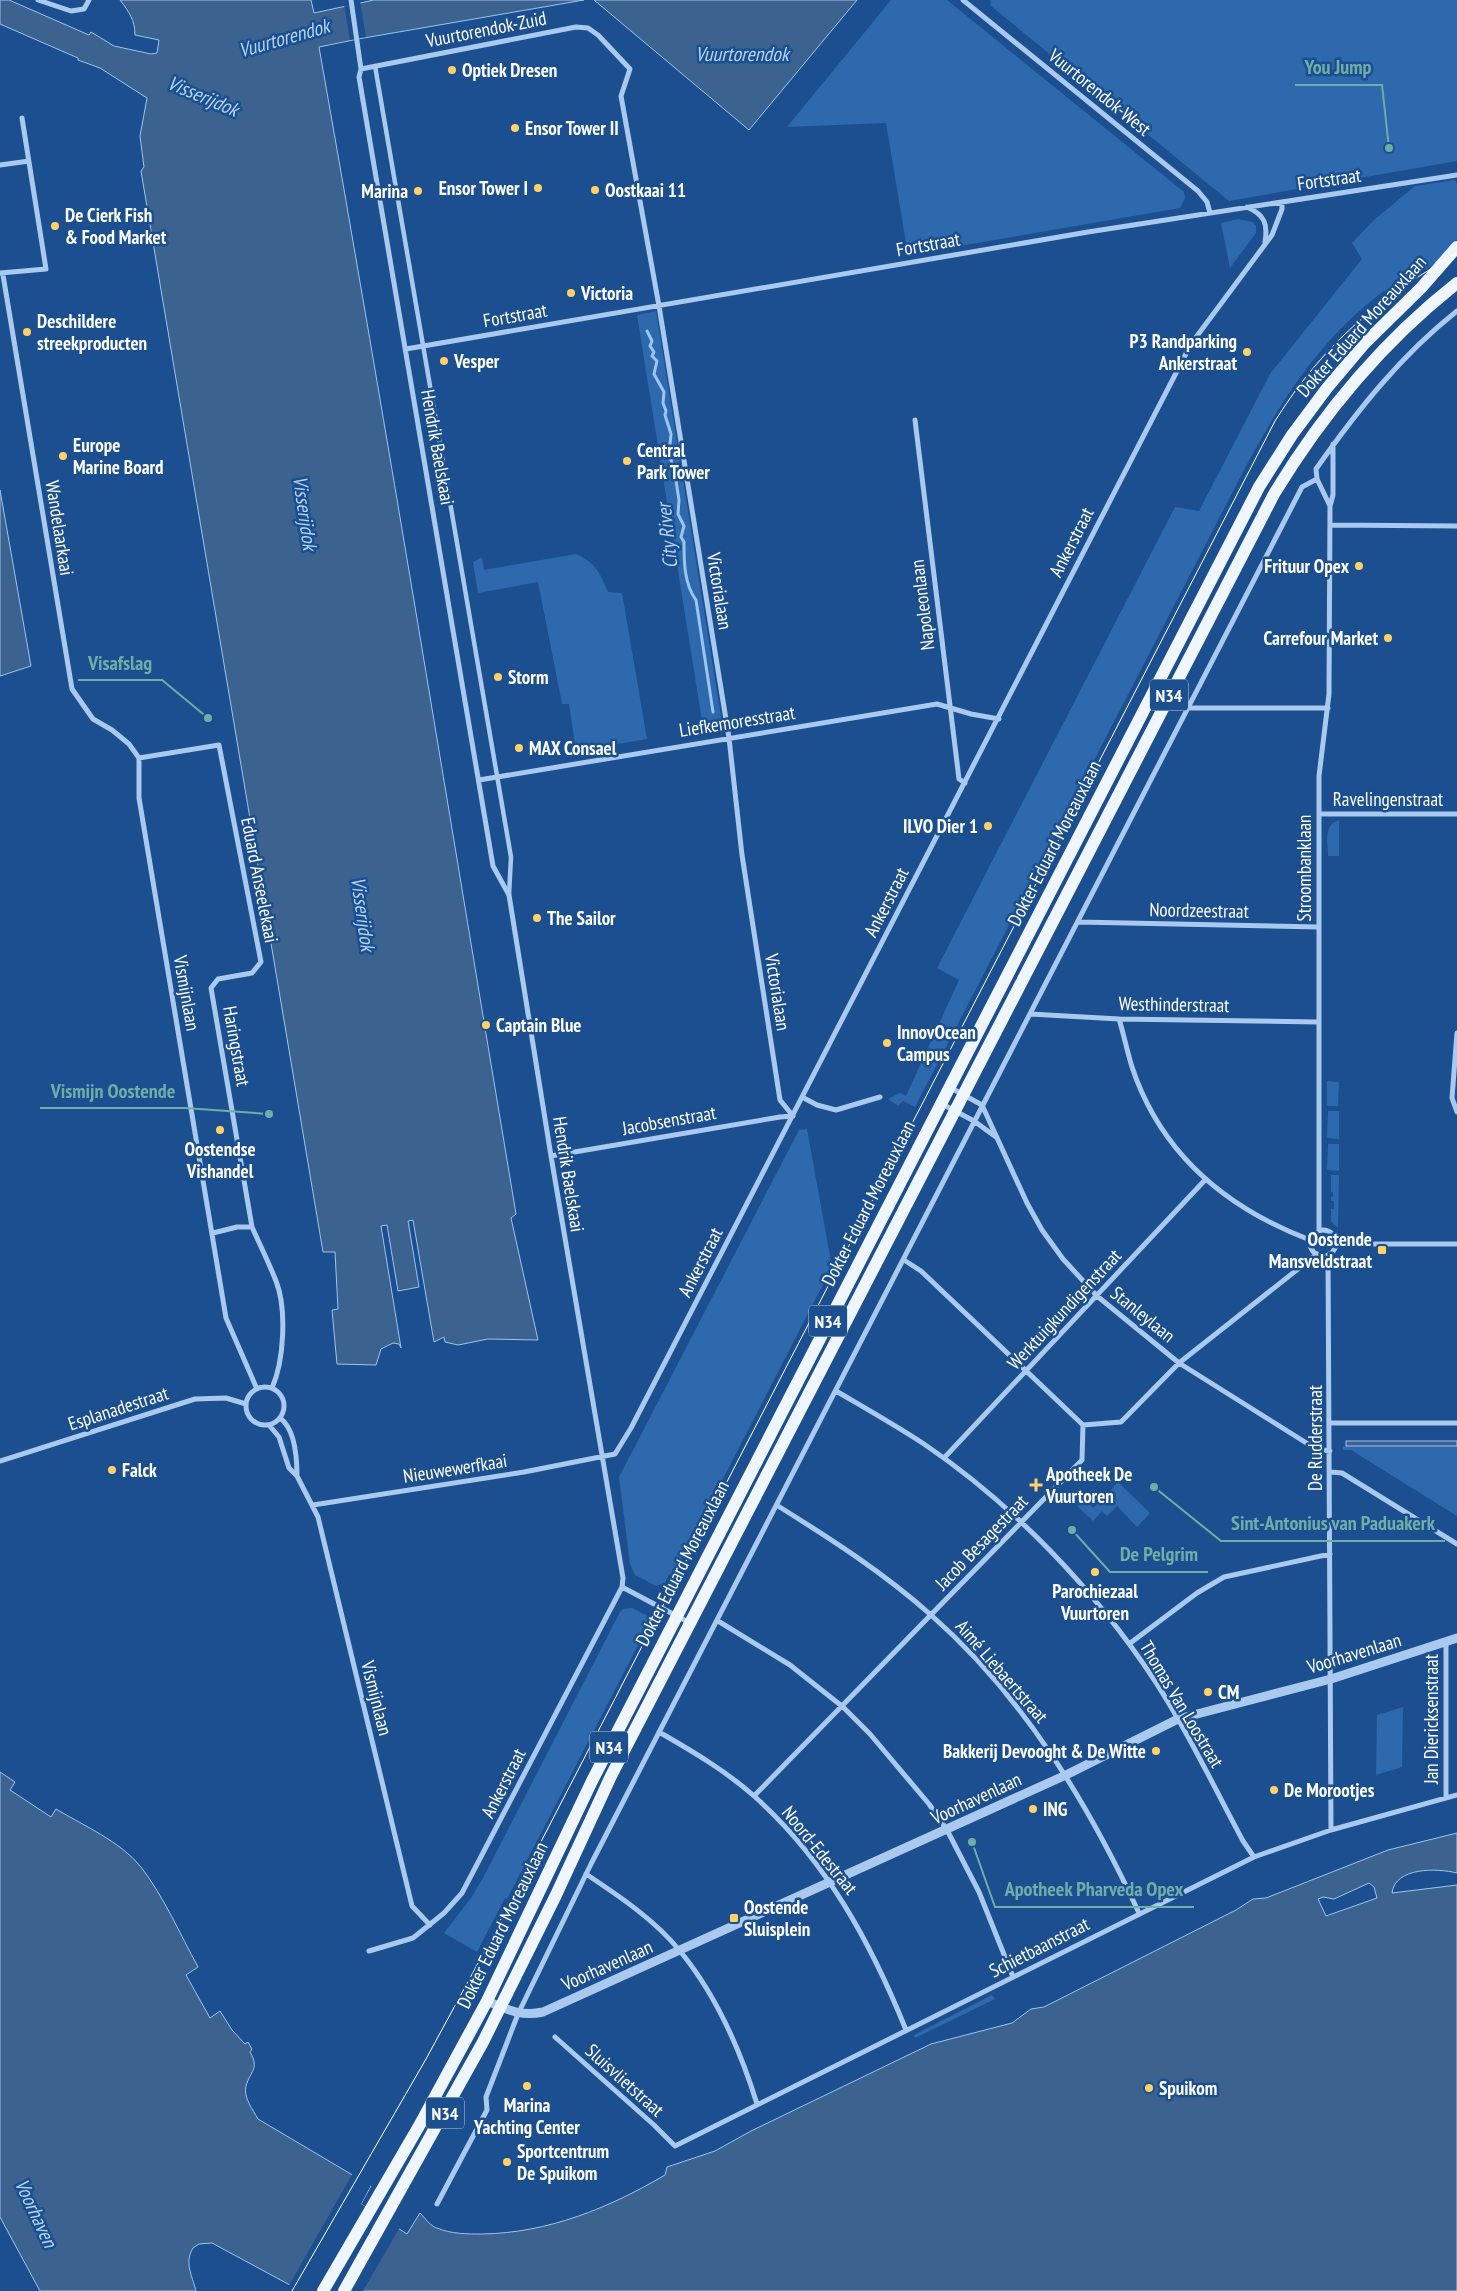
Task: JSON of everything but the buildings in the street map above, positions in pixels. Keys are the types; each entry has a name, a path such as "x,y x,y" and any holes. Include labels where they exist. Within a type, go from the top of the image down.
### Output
{"main road":[{"name":"Dokter Eduard Moreauxlaan","path":"325,2287 441,2087 487,2000 592,1781 676,1616 1242,518 1273,464 1312,407 1350,361 1421,288 1457,247"},
{"name":"Dokter Eduard Moreauxlaan","path":"344,2291 458,2090 556,1895 605,1788 1256,526 1283,478 1323,419 1362,372 1413,320 1457,283"}],"street":[{"path":"38,0 71,11 84,9 89,0"},
{"name":"Hendrik Baelskaai","path":"351,0 358,39 361,68 359,77 493,866 509,895"},
{"name":"Vuurtorendok-West","path":"963,0 1193,187 1207,202 1210,213"},
{"name":"Vuurtorendok-Zuid","path":"361,68 576,27 588,28 598,35 630,69"},
{"name":"Hendrik Baelskaai","path":"375,66 498,777 511,857 509,895 602,1457"},
{"name":"Victorialaan","path":"630,69 621,96 658,306 729,738 742,855 780,1100 793,1116"},
{"path":"2,274 46,270 22,118"},
{"path":"0,165 29,161"},
{"name":"Fortstraat","path":"406,349 1246,207 1457,174"},
{"name":"Ankerstraat","path":"602,1457 615,1454 631,1428 1191,344 1264,245 1276,226 1282,209 1282,202"},
{"path":"1246,207 1260,214 1264,221 1267,229 1264,245"},
{"name":"Wandelaarkaai","path":"2,274 72,689 93,719 112,730 129,744 139,758"},
{"path":"437,2204 488,2110 486,2097 518,2014 586,1874 778,1506 974,1120 1302,487 1317,479 1316,469 1353,416 1400,364 1457,311"},
{"name":"Napoleonlaan","path":"915,420 959,779 965,783"},
{"name":"Stroombanklaan","path":"1319,1230 1319,776 1328,708 1330,506 1333,495 1333,444"},
{"name":"Stroombanklaan","path":"1317,479 1330,506"},
{"path":"1331,525 1457,526"},
{"name":"Liefkemoresstraat","path":"479,780 937,704 950,706 971,714 999,718"},
{"path":"1188,708 1328,708"},
{"name":"Eduard Anseelekaai","path":"139,758 219,745 261,962 252,973 218,979 211,988"},
{"name":"Vismijnlaan","path":"139,758 139,798 226,1318 257,1389"},
{"name":"Ravelingenstraat","path":"1319,814 1457,814"},
{"name":"Noordzeestraat","path":"1078,922 1319,927"},
{"name":"Haringstraat","path":"211,988 252,1227"},
{"name":"Westhinderstraat","path":"1030,1014 1119,1019 1318,1022"},
{"path":"1119,1019 1132,1067 1149,1107 1179,1152 1205,1180 1238,1204 1270,1224 1310,1240"},
{"path":"1457,1033 1452,1098 1457,1112"},
{"path":"949,1087 982,1105"},
{"path":"802,1097 817,1105 836,1110 880,1097"},
{"name":"Stanleylaan","path":"941,1103 974,1120 998,1139"},
{"name":"Stanleylaan","path":"982,1105 1027,1204 1042,1230 1063,1259 1097,1296 1180,1363 1316,1449 1330,1452"},
{"name":"Jacobsenstraat","path":"551,1156 780,1116 793,1116"},
{"name":"Werktuigkundigenstraat","path":"944,1458 1205,1180"},
{"path":"213,1234 237,1227 252,1227 276,1282 281,1301 282,1318 280,1367 272,1388"},
{"path":"1319,1230 1329,1231 1333,1234 1336,1244 1334,1250 1328,1255 1316,1254 1312,1250 1310,1240 1313,1234 1319,1230"},
{"path":"1336,1244 1457,1244"},
{"path":"904,1260 922,1271 1083,1425 1120,1422 1180,1363 1316,1254"},
{"name":"De Rudderstraat","path":"1328,1255 1331,1830"},
{"path":"272,1388 278,1392 284,1404 280,1418 269,1425 260,1425 252,1420 247,1413 246,1404 250,1395 257,1389 272,1388"},
{"name":"Thomas Van Loostraat","path":"836,1391 894,1425 944,1458 1020,1522 1071,1574 1129,1644 1178,1719 1242,1841 1254,1857"},
{"name":"Esplanadestraat","path":"0,1462 195,1399 226,1398 246,1404"},
{"name":"Vismijnlaan","path":"280,1418 285,1421 295,1450 297,1476"},
{"path":"1330,1423 1457,1423"},
{"name":"Vismijnlaan","path":"269,1425 279,1437 289,1468 297,1476 318,1517 412,1906 430,1925"},
{"name":"Jacob Besagestraat","path":"754,1796 843,1707 1082,1460 1083,1425"},
{"path":"602,1457 623,1578 622,1587 690,1623"},
{"name":"Nieuwewerfkaai","path":"313,1505 602,1457"},
{"path":"1330,1472 1342,1472 1457,1544"},
{"name":"Aimé Liebaertstraat","path":"778,1506 848,1550 897,1586 958,1639 996,1682 1066,1775 1108,1846 1140,1913"},
{"path":"1129,1644 1204,1588 1224,1577 1330,1554"},
{"name":"Ankerstraat","path":"369,1952 413,1938 453,1904 472,1876 622,1587"},
{"path":"718,1621 790,1665 843,1707 870,1734 929,1804 947,1830 979,1892 1013,1977"},
{"name":"Voorhavenlaan","path":"518,2014 531,2015 543,2012 947,1830 1066,1775 1178,1719 1331,1679 1457,1638"},
{"name":"Jan Diericksenstraat","path":"1446,1641 1446,1798"},
{"name":"Noord-Edestraat","path":"659,1732 694,1752 754,1796 786,1828 831,1883 868,1943 906,2030"},
{"name":"Schietbaanstraat","path":"675,2146 1254,1857 1331,1830 1457,1795"},
{"path":"586,1874 651,1922 680,1950 716,2004 734,2039 747,2072 756,2104"},
{"path":"487,2000 518,2014"},
{"name":"Sluisvlietstraat","path":"555,2037 675,2146"}],"shaded area":[{"path":"891,0 947,0 1184,192 1185,198 1180,208 913,254 907,249 886,123 787,127"},
{"path":"990,0 1457,0 1457,161 1229,201 991,6"},
{"path":"1455,180 1457,184 1457,239 1438,261 1388,294 1384,291 1361,309 1321,350 1287,396 1243,472 915,1107 903,1101 898,1106 888,1099 900,1093 906,1096 959,980 937,968 1175,507 1199,511 1270,374 1362,259 1352,243 1374,220 1415,186"},
{"path":"1239,219 1252,222 1256,226 1256,233 1230,268 1221,223"},
{"path":"656,311 723,729 704,733 637,315"},
{"path":"576,554 593,565 608,592 622,593 647,739 576,751 569,704 562,704 538,582 478,593 473,562 482,557 484,570"},
{"path":"1339,820 1339,856 1328,856 1328,830 1334,822"},
{"path":"1327,1081 1339,1082 1338,1106 1327,1106"},
{"path":"1328,1111 1339,1111 1339,1139 1327,1138"},
{"path":"807,1129 832,1267 673,1576 669,1574 665,1583 656,1586 635,1575 630,1564 619,1477 799,1130"},
{"path":"1328,1144 1339,1144 1339,1171 1327,1170"},
{"path":"1331,1175 1339,1175 1338,1228 1331,1221 1331,1209 1334,1209 1334,1201 1331,1201 1333,1192 1331,1192"},
{"path":"1343,1446 1457,1446 1457,1516 1351,1450 1343,1450"},
{"path":"1118,1482 1150,1513 1137,1527 1117,1506 1107,1516 1102,1511 1093,1521 1077,1506 1085,1498 1093,1508 1096,1505 1087,1496 1093,1489 1107,1503 1110,1500 1106,1495"},
{"path":"632,1608 652,1618 507,1899 505,1898 477,1952 444,1933 471,1898 483,1878 620,1612 623,1609"},
{"path":"1403,1707 1402,1767 1376,1775 1377,1715"},
{"path":"992,1995 995,1999 915,2038 914,2035"}],"water":[{"name":"Visserijdok","path":"0,0 9,0 89,35 91,32 114,46 151,54 157,53 159,40 135,35 131,16 120,0 311,0 314,13 374,0 584,0 319,47 395,485 516,1214 511,1218 538,1340 488,1339 458,1345 445,1342 444,1337 434,1342 413,1220 408,1221 419,1287 398,1291 387,1225 381,1226 401,1348 399,1344 393,1343 381,1349 376,1365 337,1364 332,1310 338,1309 335,1252 323,1252 141,171 144,167 140,136 147,98 100,68 78,60 78,58 0,24"},
{"name":"Vuurtorendok","path":"594,0 857,0 749,130"},
{"path":"0,490 31,666 0,676"},
{"path":"1346,1441 1457,1441 1457,1446 1346,1446"},
{"name":"Spuikom","path":"0,1772 15,1782 10,1790 51,1817 56,1809 101,1835 123,1849 141,1867 164,1903 198,1967 186,1975 210,2018 220,2011 232,2030 245,2044 248,2042 252,2049 250,2052 254,2066 245,2090 249,2103 258,2119 371,2186 361,2204 407,2234 420,2213 432,2226 442,2230 482,2234 507,2233 531,2229 577,2217 644,2187 665,2175 667,2167 715,2151 751,2131 931,2044 1012,2023 1031,2009 1044,2007 1236,1910 1253,1899 1266,1898 1388,1850 1457,1833 1457,1873 1439,1870 1418,1871 1401,1878 1395,1884 1392,1893 1457,1885 1457,2291 344,2291 318,2277 301,2291 212,2243 199,2244 190,2253 189,2264 196,2291 40,2291 0,2217","holes":["1369,1883 1374,1887 1377,1898 1326,1916 1318,1899 1323,1897 1334,1899"]}],"pier":[{"path":"360,1 366,37 350,40 344,4"},
{"path":"353,2173 372,2183 361,2204 400,2227 363,2291 340,2291 318,2278 311,2291 295,2291 288,2287"}],"waterway":[{"name":"City River","path":"647,331 652,341 650,346 654,352 652,356 657,361 654,374 664,392 663,403 671,434 669,455 674,468 679,500 678,514 684,526 681,537 684,542 686,572 689,587 696,600 713,712"}],"tram line":[{"path":"292,2291 426,2059 483,1954 1275,421 1313,368 1355,325 1402,288 1457,253"}],"place":[{"name":"Optiek Dresen","path":"452,70"},
{"name":"Ensor Tower II","path":"515,128"},
{"name":"You Jump","path":"1389,148"},
{"name":"Ensor Tower I","path":"538,188"},
{"name":"Oostkaai 11","path":"595,190"},
{"name":"Marina","path":"418,191"},
{"name":"De Cierk Fish & Food Market","path":"55,226"},
{"name":"Victoria","path":"571,293"},
{"name":"Deschildere streekproducten","path":"27,332"},
{"name":"P3 Randparking Ankerstraat","path":"1247,352"},
{"name":"Vesper","path":"444,361"},
{"name":"Europe Marine Board","path":"63,456"},
{"name":"Central Park Tower","path":"627,461"},
{"name":"Frituur Opex","path":"1359,566"},
{"name":"Carrefour Market","path":"1388,638"},
{"name":"Storm","path":"498,677"},
{"name":"Visafslag","path":"208,718"},
{"name":"MAX Consael","path":"519,748"},
{"name":"ILVO Dier 1","path":"988,826"},
{"name":"The Sailor","path":"537,918"},
{"name":"Captain Blue","path":"486,1025"},
{"name":"InnovOcean Campus","path":"887,1043"},
{"name":"Vismijn Oostende","path":"269,1114"},
{"name":"Oostendse Vishandel","path":"220,1130"},
{"name":"Oostende Mansveldstraat","path":"1382,1250"},
{"name":"Falck","path":"112,1470"},
{"name":"Apotheek De Vuurtoren","path":"1036,1485"},
{"name":"Sint-Antonius van Paduakerk","path":"1154,1487"},
{"name":"De Pelgrim","path":"1072,1530"},
{"name":"Parochiezaal Vuurtoren","path":"1095,1572"},
{"name":"CM","path":"1208,1692"},
{"name":"Bakkerij Devooght & De Witte","path":"1156,1751"},
{"name":"De Morootjes","path":"1274,1790"},
{"name":"ING","path":"1033,1809"},
{"name":"Apotheek Pharveda Opex","path":"972,1842"},
{"name":"Oostende Sluisplein","path":"734,1918"},
{"name":"Marina Yachting Center","path":"527,2086"},
{"name":"Spuikom","path":"1149,2088"},
{"name":"Sportcentrum De Spuikom","path":"507,2162"}],"water label":[{"name":"Voorhaven","path":"36,2213"}]}
